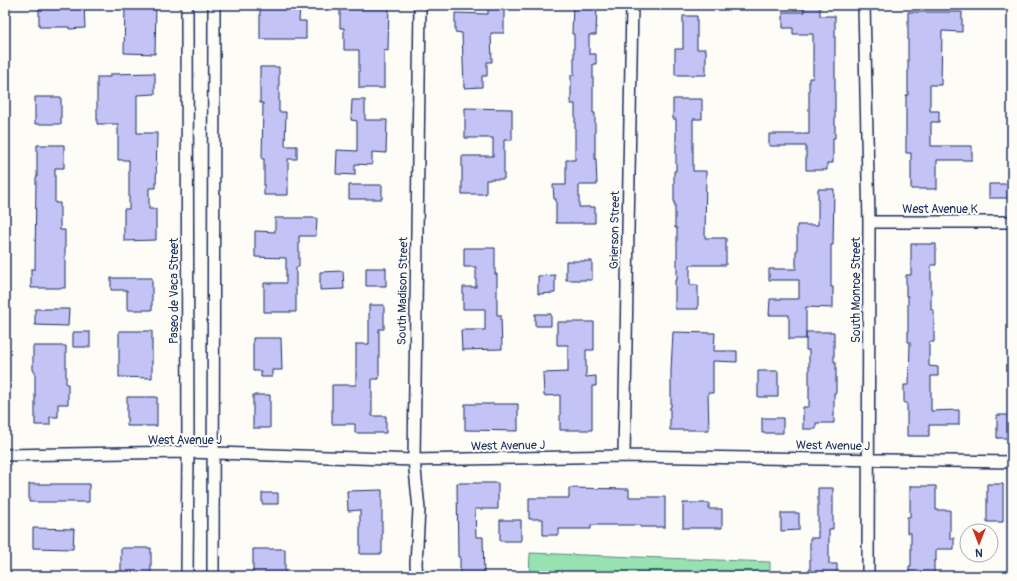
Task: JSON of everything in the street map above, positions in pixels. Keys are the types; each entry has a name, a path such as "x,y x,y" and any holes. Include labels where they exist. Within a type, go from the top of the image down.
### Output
{"street":[{"name":"Paseo de Vaca Street","path":"186,5 188,452 187,576"},
{"path":"213,576 214,5"},
{"name":"South Madison Street","path":"417,576 416,564 419,509 414,460 420,5"},
{"name":"Grierson Street","path":"624,456 632,5"},
{"name":"South Monroe Street","path":"864,5 869,222 868,576"},
{"name":"West Avenue K","path":"869,222 1012,222"},
{"name":"West Avenue J","path":"5,455 188,452 414,460 624,456 1012,462"}],"green space":[{"path":"530,553 770,562 770,576 529,576"}],"building":[{"path":"39,5 84,5 85,28 69,29 69,27 39,27"},
{"path":"125,5 156,5 155,54 124,53"},
{"path":"260,5 300,5 299,21 306,21 306,39 260,39"},
{"path":"340,5 389,5 388,51 384,50 384,88 359,88 359,50 344,50 344,28 340,28"},
{"path":"488,5 504,5 504,33 491,33 492,62 487,62 487,76 482,76 482,87 464,88 462,33 455,32 455,13 488,14"},
{"path":"573,5 597,5 596,35 589,35 589,54 596,54 596,64 593,64 593,113 595,113 595,159 597,185 579,185 579,207 595,207 595,223 556,223 556,199 554,199 553,185 566,185 566,160 575,160 575,104 571,104 571,75 574,75 574,34 572,34"},
{"path":"804,5 820,5 820,16 835,16 835,138 833,138 833,163 827,163 827,170 806,170 806,146 769,146 769,134 809,134 809,78 813,78 813,34 793,34 793,28 783,28 783,12 804,12"},
{"path":"908,12 962,12 962,32 942,31 941,85 930,85 930,111 939,111 939,122 931,122 931,146 972,146 972,160 937,160 937,189 911,189 911,153 906,153"},
{"path":"683,16 697,16 697,49 706,49 706,75 675,75 675,49 683,49"},
{"path":"260,67 279,67 279,112 286,112 285,146 297,146 297,159 288,159 288,195 264,195 264,159 262,159 263,103 260,103"},
{"path":"155,73 155,94 137,95 137,133 157,133 156,188 149,188 149,209 156,209 156,240 124,241 124,209 129,209 129,160 118,160 118,124 97,124 97,77 110,77 110,74"},
{"path":"35,97 61,97 61,124 35,124"},
{"path":"673,99 702,99 702,119 693,119 693,171 706,171 705,238 726,238 726,265 690,265 690,285 698,285 698,309 675,309 675,280 677,280 677,228 675,228 674,204 674,171 676,171 676,119 673,119"},
{"path":"352,100 365,100 365,120 387,120 386,153 372,152 372,165 355,164 355,175 336,174 337,150 357,151 357,121 351,120"},
{"path":"465,108 512,109 512,140 504,140 504,179 486,180 486,194 462,194 462,156 493,156 493,138 465,138"},
{"path":"37,145 64,145 64,168 55,168 55,203 60,203 60,230 65,230 65,288 31,288 31,269 35,269"},
{"path":"989,184 1008,184 1008,198 989,198"},
{"path":"349,185 382,185 382,199 349,199"},
{"path":"818,189 834,189 833,245 831,245 831,287 833,287 833,308 806,307 806,339 789,339 789,315 769,315 770,299 799,299 799,280 769,280 769,269 796,269 797,225 818,225"},
{"path":"275,218 317,218 316,236 299,236 299,267 296,267 296,312 264,312 264,283 286,283 286,258 255,257 255,231 275,232"},
{"path":"911,244 936,244 936,265 931,265 931,310 934,310 934,342 929,342 929,366 938,367 938,376 931,376 931,411 959,410 959,425 929,425 929,436 907,436 907,403 904,403 904,385 909,385 910,342 908,342 908,296 906,296 906,275 911,275"},
{"path":"464,248 495,248 495,274 497,274 497,315 501,315 502,349 462,350 461,330 485,330 485,309 463,309 463,287 476,287 476,267 464,267"},
{"path":"566,261 592,261 592,280 566,280"},
{"path":"366,268 386,268 386,286 366,286"},
{"path":"343,271 344,289 320,290 320,272"},
{"path":"555,275 555,293 538,294 538,276"},
{"path":"111,278 152,278 152,310 127,310 127,290 111,290"},
{"path":"369,305 384,305 384,329 379,329 379,379 372,379 372,416 386,416 386,433 355,433 355,424 332,424 332,385 356,385 356,344 369,344"},
{"path":"35,309 69,309 68,326 35,325"},
{"path":"535,314 551,314 551,326 535,326"},
{"path":"557,322 594,322 594,350 586,350 586,377 596,376 596,386 592,386 592,430 560,430 560,395 544,396 543,373 568,372 568,345 557,345"},
{"path":"119,331 152,331 152,378 119,377"},
{"path":"73,332 90,332 90,347 73,347"},
{"path":"673,332 715,333 714,351 737,351 737,362 713,361 713,393 708,393 709,430 670,430"},
{"path":"806,332 834,332 836,393 834,393 834,423 816,423 816,429 803,429 803,407 809,407 809,350 806,350"},
{"path":"253,338 281,338 282,370 272,370 272,377 261,377 261,371 253,371"},
{"path":"33,346 66,346 66,384 68,384 68,404 58,404 58,417 50,417 50,425 35,425 35,371 33,371"},
{"path":"758,371 778,371 778,397 758,397"},
{"path":"253,395 270,395 270,428 253,428"},
{"path":"127,397 157,397 157,426 127,426"},
{"path":"465,404 518,404 518,431 465,430"},
{"path":"997,415 1010,415 1010,438 997,438"},
{"path":"762,418 783,418 783,433 762,433"},
{"path":"457,483 498,483 498,509 475,509 476,537 483,537 484,576 460,576 460,557 458,557"},
{"path":"29,484 89,484 89,502 29,502"},
{"path":"987,484 1003,484 1003,522 987,522"},
{"path":"910,486 936,486 936,510 950,510 950,538 954,538 954,549 936,549 934,576 909,576 909,566 911,566 911,533 907,533 907,517 910,517"},
{"path":"569,488 629,489 629,497 665,497 665,527 640,527 640,525 591,525 591,529 559,529 559,535 543,535 543,519 529,519 529,498 569,498"},
{"path":"818,488 833,488 833,529 829,529 829,564 837,564 837,576 818,576 818,573 810,573 810,538 818,538"},
{"path":"382,490 382,554 360,554 360,510 348,511 347,491"},
{"path":"262,493 278,493 278,504 262,504"},
{"path":"683,503 709,503 709,509 722,509 722,528 683,528"},
{"path":"781,513 799,513 799,530 781,531"},
{"path":"500,520 521,520 521,541 500,541"},
{"path":"33,528 74,529 73,549 33,548"},
{"path":"121,548 151,548 151,576 121,576"},
{"path":"253,549 285,549 285,574 253,574"}]}
